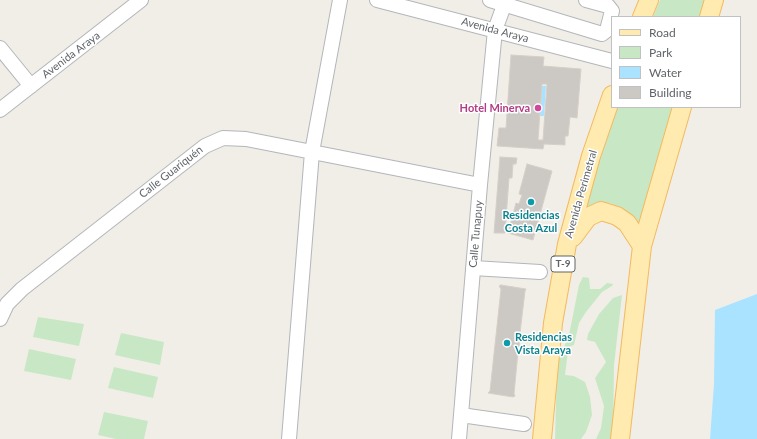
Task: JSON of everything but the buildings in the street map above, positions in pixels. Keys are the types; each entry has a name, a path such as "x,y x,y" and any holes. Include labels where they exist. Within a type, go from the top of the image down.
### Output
{"main road":[{"path":"642,16 649,0"},
{"path":"709,16 714,0"},
{"name":"Avenida Perimetral","path":"542,439 553,323 567,244 591,156 611,98"},
{"path":"620,439 642,246 682,108"},
{"name":"T-9","path":"567,244 588,217 601,212 617,216 627,222 642,246"}],"street":[{"name":"Avenida Araya","path":"0,110 141,0"},
{"path":"289,439 312,152 340,0"},
{"name":"Avenida Araya","path":"377,0 611,61"},
{"path":"490,0 505,2 602,34 607,30 612,11 608,6 586,0"},
{"name":"Calle Tunapuy","path":"459,439 480,185 495,30 505,2"},
{"path":"0,48 31,86"},
{"name":"Calle Guariquén","path":"0,319 7,304 22,289 205,146 223,138 246,139 480,185"},
{"path":"473,268 540,272"},
{"path":"461,415 524,424"}],"green space":[{"path":"660,0 710,0 705,16 653,16"},
{"path":"615,108 679,108 637,233 632,217 623,208 609,203 584,207"},
{"path":"583,277 589,278 590,289 600,289 607,283 613,284 602,292 579,323 574,345 569,347 567,359 565,375 574,376 585,382 590,397 592,415 586,432 581,439 555,439 557,364 569,335 579,285"},
{"path":"622,295 614,365 613,439 596,439 601,428 604,406 595,378 606,362 595,342 587,340 588,334 599,314 613,298"},
{"path":"38,317 84,324 79,346 33,337"},
{"path":"121,333 164,342 160,365 115,355"},
{"path":"29,349 76,359 71,380 24,371"},
{"path":"114,367 158,377 153,398 108,388"},
{"path":"104,412 148,421 144,439 116,439 98,435"}],"water":[{"path":"542,86 546,86 544,116 540,116"},
{"path":"757,294 757,439 710,439 714,384 715,310"}],"place":[{"name":"Hotel Minerva","path":"538,108"},
{"name":"Residencias Costa Azul","path":"531,202"},
{"name":"Residencias Vista Araya","path":"507,343"}]}
